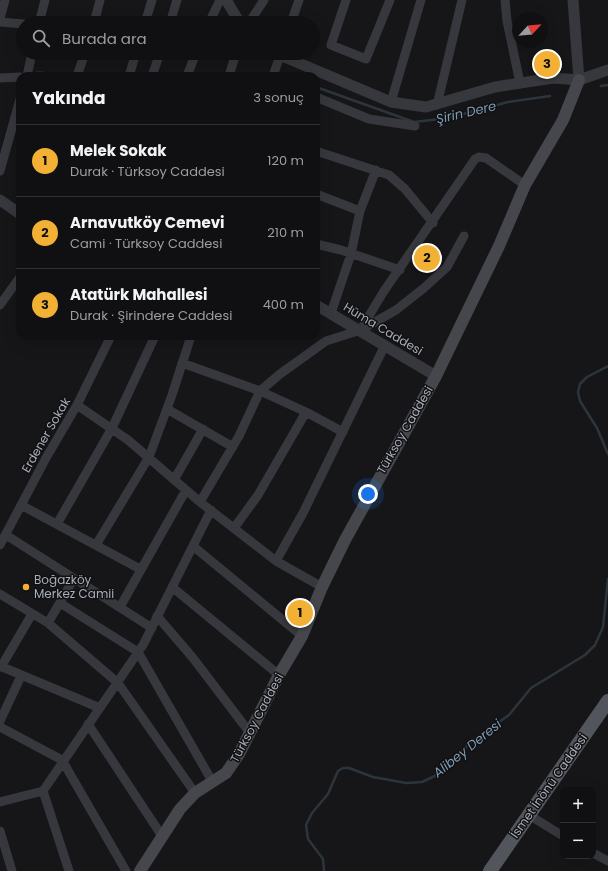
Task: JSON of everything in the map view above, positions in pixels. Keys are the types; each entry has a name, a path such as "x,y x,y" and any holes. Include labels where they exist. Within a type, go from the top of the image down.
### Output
{"main road":[{"name":"Türksoy Caddesi","path":"140,871 180,809 195,793 226,773 232,766 279,675 302,636 322,587 368,496 436,376 496,253 525,185 563,120 579,80"},
{"name":"İsmet İnönü Caddesi","path":"490,871 608,701"}],"street":[{"path":"0,18 5,0"},
{"path":"41,16 44,0"},
{"path":"96,16 100,0"},
{"path":"147,16 152,0"},
{"path":"172,16 177,0"},
{"path":"212,16 220,0"},
{"path":"226,0 236,16"},
{"path":"254,16 264,0"},
{"path":"293,16 299,0"},
{"path":"346,0 331,45 366,59 390,0"},
{"path":"390,102 421,0"},
{"path":"437,105 462,0"},
{"path":"505,0 507,21 520,84"},
{"name":"Türksoy Caddesi","path":"573,0 579,80"},
{"path":"0,22 16,23"},
{"path":"28,72 30,60"},
{"path":"78,72 83,60"},
{"path":"130,72 134,60"},
{"path":"153,72 158,60"},
{"path":"189,72 193,60"},
{"path":"230,72 234,60"},
{"path":"274,72 277,60"},
{"path":"293,60 390,102 422,107 437,105 495,87 553,78 579,80 608,70"},
{"path":"0,78 16,77"},
{"path":"320,99 370,119 414,126"},
{"path":"0,171 16,113"},
{"path":"320,152 389,174 405,189 433,223"},
{"path":"361,330 384,291 477,158 486,158 525,185"},
{"path":"331,313 351,254 360,211 376,170"},
{"path":"320,196 360,211"},
{"path":"1,202 16,211"},
{"path":"200,502 233,447 260,391 280,374 326,341 361,330 396,310 424,288 447,267 464,236"},
{"path":"320,245 400,270"},
{"path":"0,305 16,283"},
{"name":"Hüma Caddesi","path":"320,307 361,330 436,376"},
{"name":"Erdener Sokak","path":"0,545 46,458 77,405 109,340"},
{"path":"57,524 112,428 153,340"},
{"path":"96,545 148,457 167,409 190,340"},
{"path":"276,561 303,513 385,345"},
{"path":"182,363 260,391 306,412 343,432"},
{"path":"77,405 112,428 200,502 276,561 322,587"},
{"path":"167,409 233,447"},
{"path":"234,528 258,495 306,412"},
{"path":"174,480 203,429"},
{"path":"120,608 140,569 186,490"},
{"path":"21,505 140,569"},
{"path":"0,802 43,791 62,760 118,683 138,652 152,628 211,510"},
{"path":"6,535 74,580 152,628"},
{"path":"193,546 302,636"},
{"path":"48,623 74,580"},
{"path":"172,587 279,675"},
{"path":"0,594 48,623 118,683 195,793"},
{"path":"60,603 138,652 212,781"},
{"path":"32,614 1,667 100,708"},
{"path":"157,616 193,658 250,733"},
{"path":"0,721 22,676"},
{"path":"88,724 162,836"},
{"path":"0,727 62,760 126,871"},
{"path":"43,791 70,871"},
{"path":"529,815 560,834"},
{"path":"0,831 12,871"},
{"path":"596,855 608,861"}],"waterway":[{"name":"Şirin Dere","path":"601,86 608,85"},
{"name":"Şirin Dere","path":"320,88 414,122 448,118 508,102 550,96"},
{"name":"Alibey Deresi","path":"608,366 587,377 580,384 578,392 580,401 597,428 608,454"},
{"name":"Alibey Deresi","path":"324,871 323,859 308,839 306,825 312,813 328,794 338,771 343,768 349,768 373,777 406,783 422,782 439,774 471,742 509,715 531,688 585,655 595,645 603,627 608,579"}],"place":[{"name":"Atatürk Mahallesi","path":"547,64"},
{"name":"Arnavutköy Cemevi","path":"427,258"},
{"name":"Boğazköy Merkez Camii","path":"26,587"},
{"name":"Melek Sokak","path":"300,613"}]}
